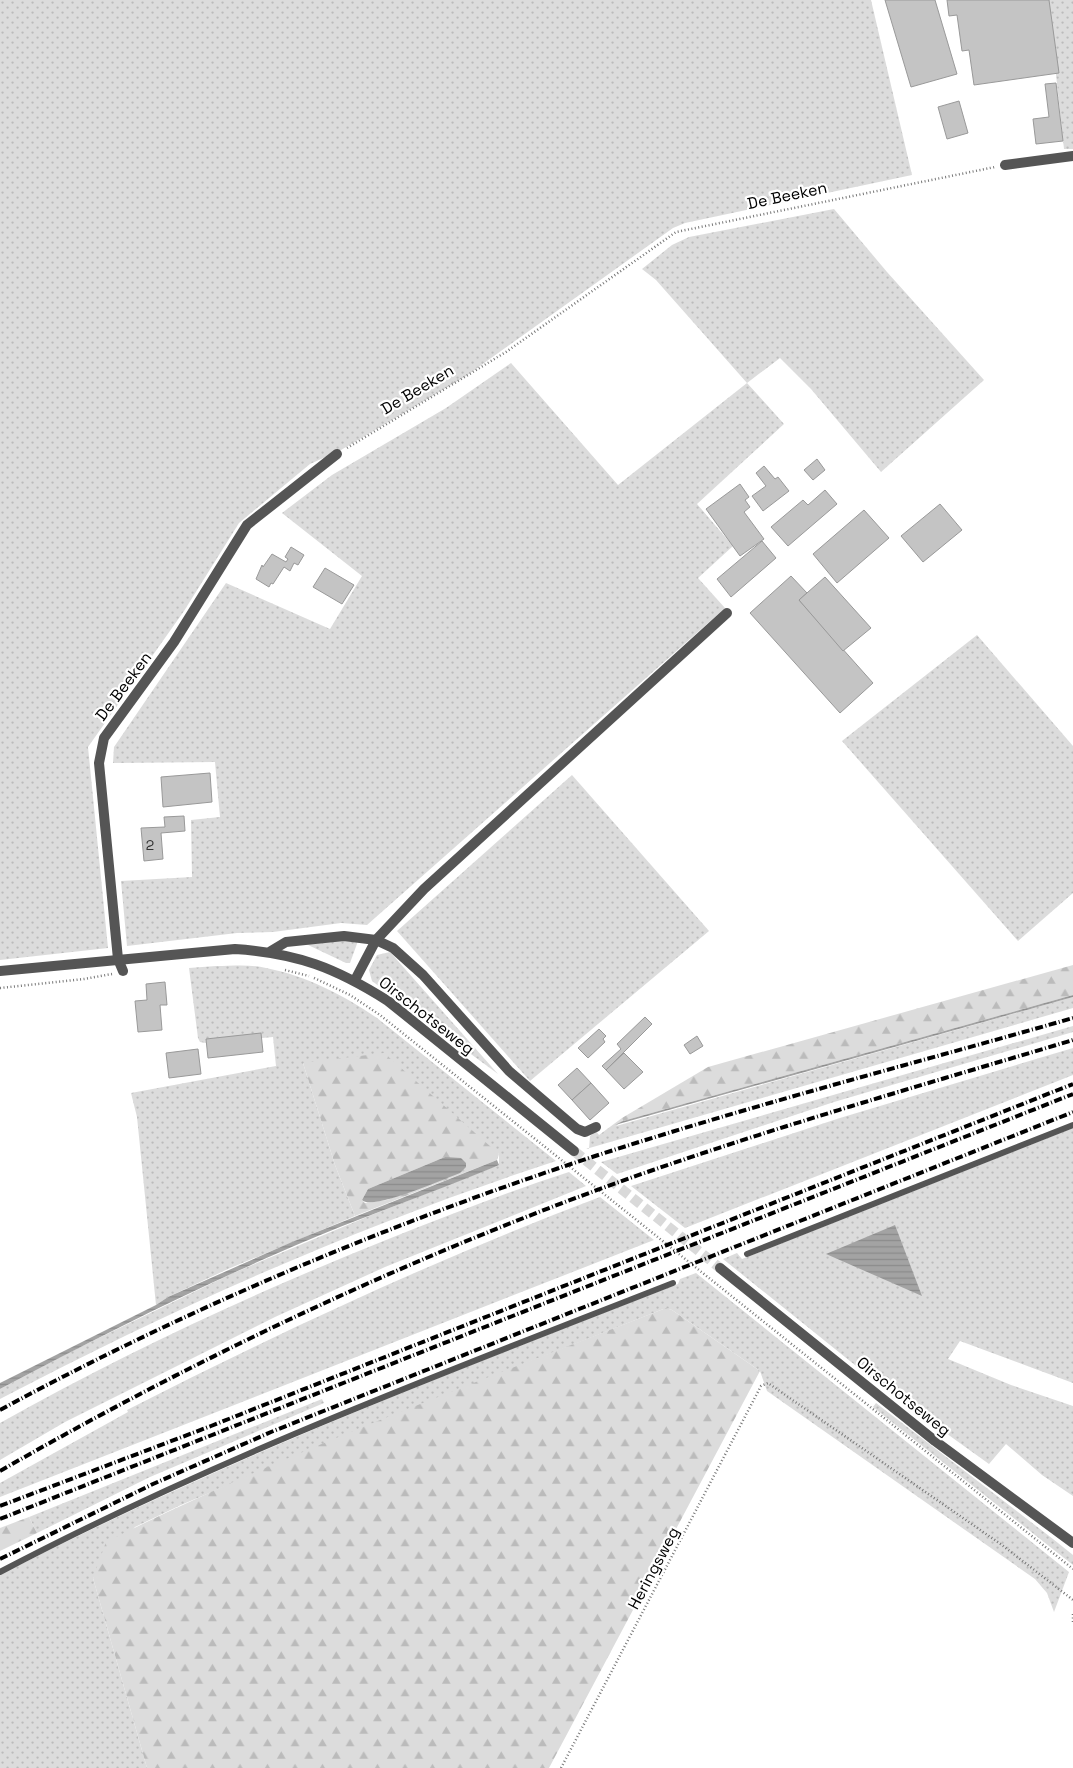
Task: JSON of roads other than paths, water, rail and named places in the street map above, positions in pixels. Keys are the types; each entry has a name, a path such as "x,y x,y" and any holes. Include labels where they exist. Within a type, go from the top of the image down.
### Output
{"street":[{"path":"1005,165 1073,156"},
{"name":"De Beeken","path":"123,971 118,959 99,763 104,738 174,642 247,526 337,454"},
{"path":"355,980 376,940 424,889 726,613"},
{"path":"271,951 286,942 344,936 376,940 393,948 409,961 509,1071 544,1103 577,1130 585,1132 596,1127"},
{"name":"Oirschotseweg","path":"0,971 235,949 271,951 316,963 355,980 388,1001 574,1151"},
{"name":"Oirschotseweg","path":"720,1268 935,1441 1073,1542"}],"lane":[{"path":"747,1254 1073,1125"},
{"path":"0,1572 158,1494 275,1442 673,1282"}],"tunnel":[{"path":"574,1151 720,1268"}],"railway":[{"path":"0,1410 136,1340 205,1308 345,1248 487,1193 687,1127 1073,1018"},
{"path":"0,1471 153,1387 310,1310 390,1274 551,1207 742,1140 1073,1040"},
{"path":"0,1506 211,1426 1073,1084"},
{"path":"0,1519 1073,1094"},
{"path":"0,1559 153,1484 271,1432 1073,1112"}]}
